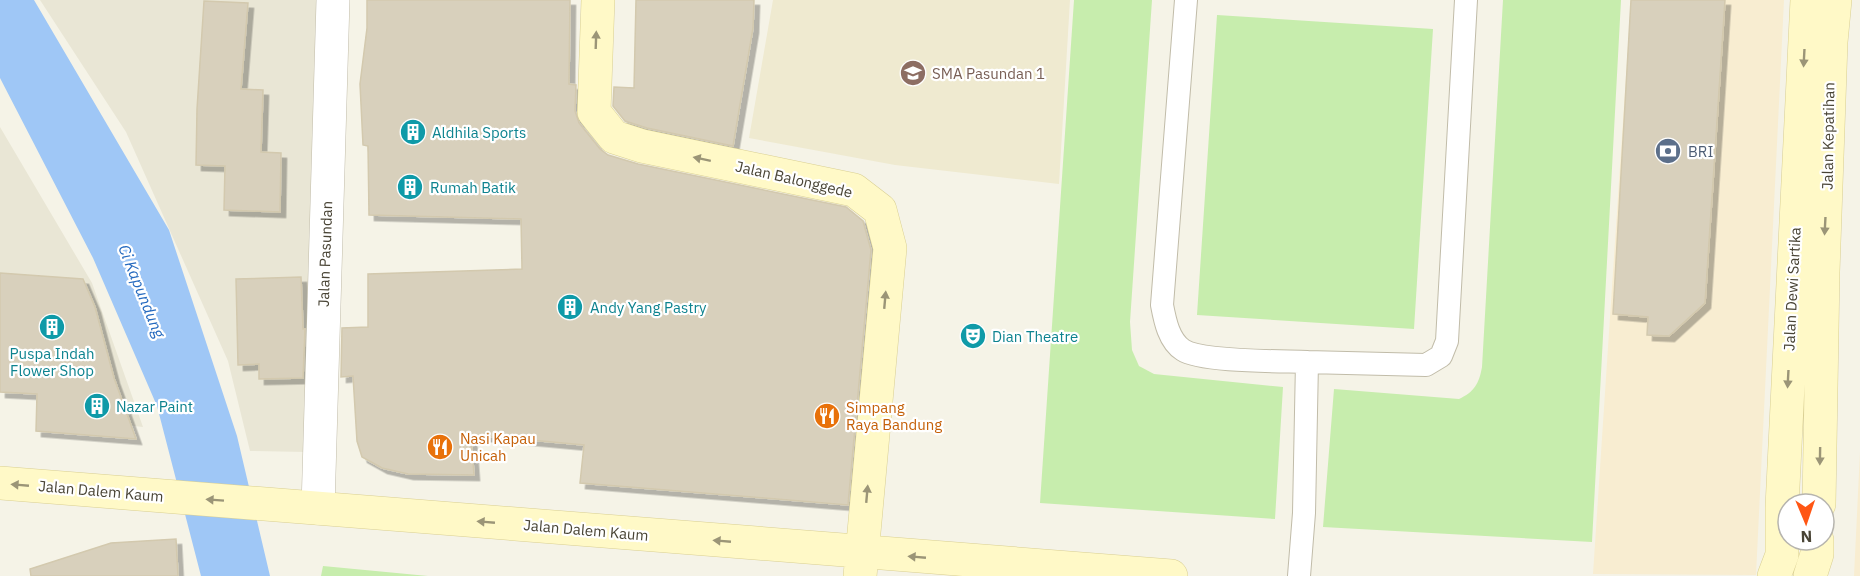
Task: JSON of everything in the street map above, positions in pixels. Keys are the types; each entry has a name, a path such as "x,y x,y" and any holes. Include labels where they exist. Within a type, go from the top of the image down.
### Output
{"main road":[{"name":"Jalan Balonggede","path":"598,0 594,112 614,137 642,146 854,190 880,210 890,248 861,564"},
{"name":"Jalan Dewi Sartika","path":"1807,0 1808,270 1818,492"},
{"name":"Jalan Kepatihan","path":"1808,270 1835,0"},
{"name":"Jalan Dewi Sartika","path":"1774,576 1782,555 1782,507 1808,270"},
{"name":"Jalan Dalem Kaum","path":"0,483 318,508 861,564 1171,576"},
{"path":"1810,576 1817,552"}],"street":[{"name":"Jalan Pasundan","path":"318,508 333,0"}],"lane":[{"path":"1186,0 1162,305 1166,326 1182,350 1200,357 1426,365 1441,356 1447,341 1466,0"},
{"path":"1299,576 1304,513 1307,362"}],"shaded area":[{"path":"40,0 320,0 307,452 250,451 228,361 126,132"},
{"name":"SMA Pasundan 1","path":"773,0 1070,0 1059,184 895,165 749,138"},
{"path":"1631,0 1784,0 1756,575 1593,574"},
{"path":"0,127 92,283 143,427 81,420 0,304"},
{"path":"1860,452 1860,576 1854,576"}],"green space":[{"path":"1074,0 1152,0 1130,322 1132,350 1139,366 1154,374 1283,387 1275,519 1040,503"},
{"path":"1503,0 1621,0 1592,542 1323,527 1334,389 1459,399 1475,387 1479,378 1482,367"},
{"path":"1217,15 1433,29 1414,329 1197,315"},
{"path":"323,566 428,576 321,576"}],"water":[{"name":"Ci Kapundung","path":"0,0 34,0 169,230 237,436 270,576 201,576 157,406 93,258 0,78"}],"building":[{"path":"367,0 570,0 569,84 576,85 575,111 579,123 600,149 608,155 638,164 846,207 863,221 871,250 848,505 580,483 584,445 471,435 474,475 408,474 382,468 362,457 357,441 353,376 341,377 342,328 368,327 368,274 522,269 521,219 369,215 368,146 363,145 360,84 367,28"},
{"path":"636,0 754,0 753,28 733,146 647,128 625,121 613,106 614,87 634,88"},
{"name":"BRI","path":"1631,0 1725,0 1705,303 1669,336 1647,335 1648,317 1613,314"},
{"path":"204,1 248,3 241,89 263,90 261,152 281,153 280,212 224,210 225,166 196,165"},
{"path":"0,273 83,279 95,307 114,378 136,439 36,431 37,394 0,392"},
{"path":"301,277 303,329 305,329 303,378 259,379 259,364 238,365 236,279"},
{"path":"176,539 178,576 31,576 30,569 111,543"}],"place":[{"name":"SMA Pasundan 1","path":"913,73"},
{"name":"Aldhila Sports","path":"413,132"},
{"name":"BRI","path":"1668,151"},
{"name":"Rumah Batik","path":"410,187"},
{"name":"Andy Yang Pastry","path":"570,307"},
{"name":"Puspa Indah Flower Shop","path":"52,327"},
{"name":"Dian Theatre","path":"973,336"},
{"name":"Nazar Paint","path":"97,406"},
{"name":"Simpang Raya Bandung","path":"827,416"},
{"name":"Nasi Kapau Unicah","path":"440,447"}]}
